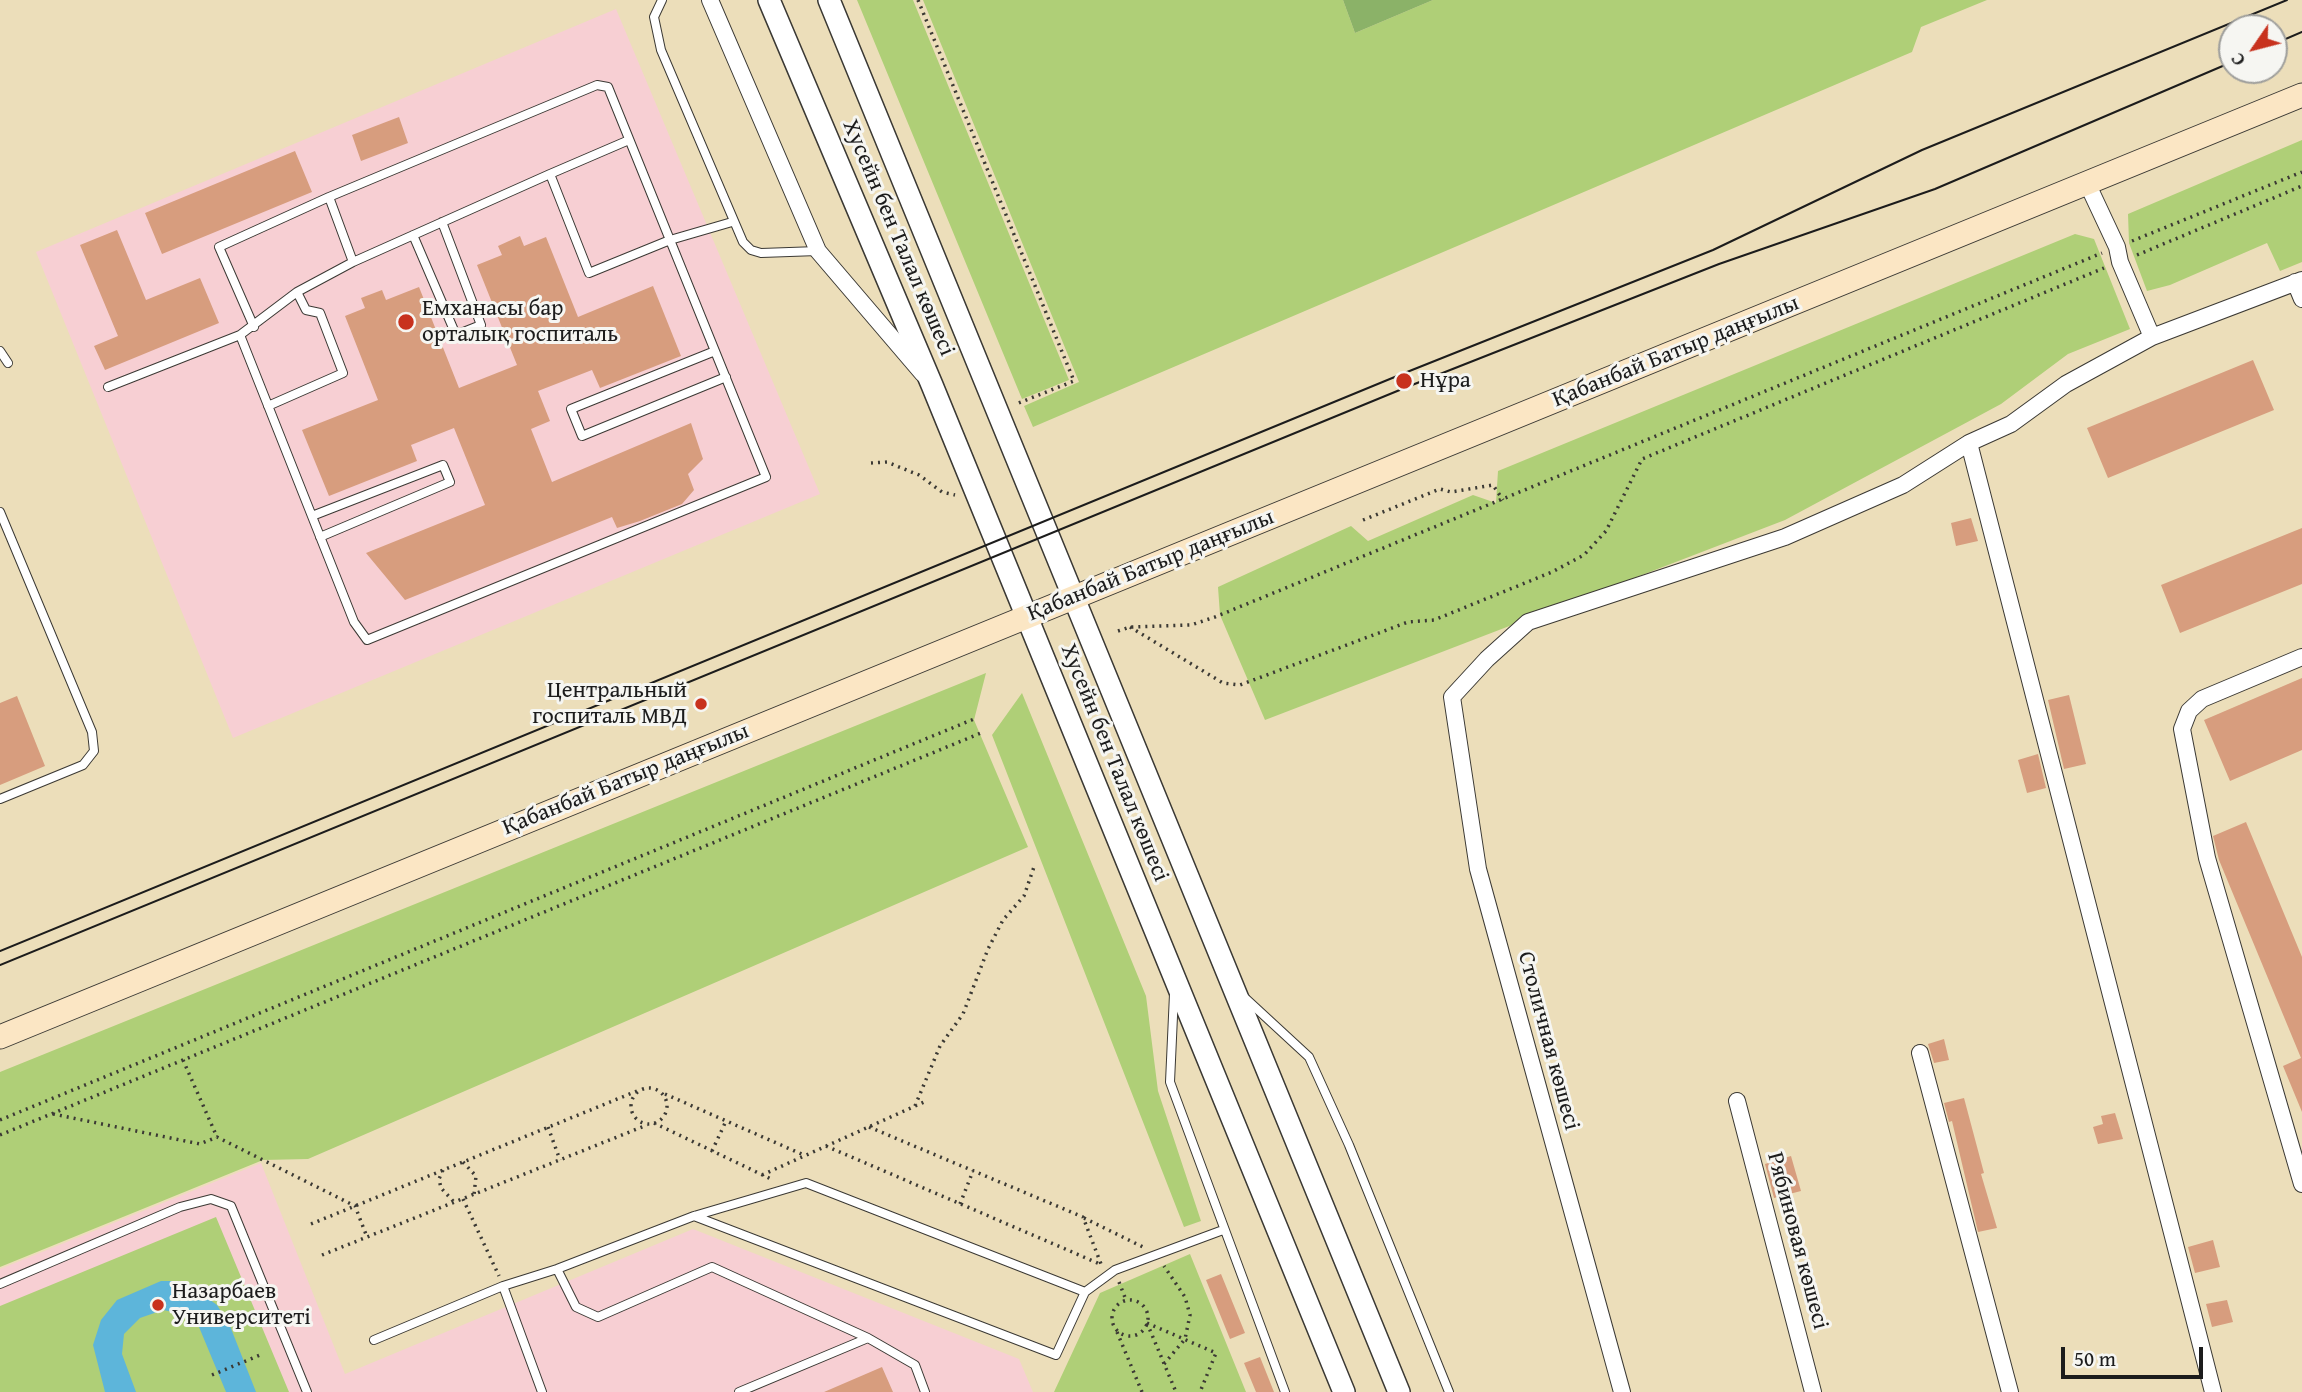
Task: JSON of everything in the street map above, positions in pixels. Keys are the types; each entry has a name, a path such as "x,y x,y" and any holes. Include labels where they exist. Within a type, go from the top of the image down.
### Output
{"main road":[{"name":"Қабанбай Батыр даңғылы","path":"0,1037 2302,95"}],"street":[{"path":"709,0 818,251 932,385"},
{"name":"Хусейн бен Талал көшесі","path":"769,0 932,385 1343,1392"},
{"name":"Хусейн бен Талал көшесі","path":"829,0 1399,1392"},
{"path":"2087,183 2152,337"},
{"path":"2213,1392 1969,443 2011,424 2066,384 2152,337 2298,281 2302,299"},
{"name":"Столичная көшесі","path":"1622,1392 1478,869 1452,697 1487,659 1528,622 1785,537 1903,485 1969,443"},
{"path":"2302,657 2202,699 2189,711 2182,729 2207,858 2302,1185"},
{"path":"1920,1053 2010,1392"},
{"name":"Рябиновая көшесі","path":"1737,1101 1813,1392"}],"lane":[{"path":"662,0 654,17 661,50 732,222 751,250 761,253 818,251"},
{"path":"240,335 354,622 367,640 766,477 608,87 597,85 219,247 254,327"},
{"path":"108,387 240,335 297,292 353,262 629,139"},
{"path":"550,174 589,273 670,240 732,222"},
{"path":"329,198 353,262"},
{"path":"413,235 456,335 481,325 442,222"},
{"path":"268,406 343,373 320,313 306,310 297,292"},
{"path":"0,351 8,363"},
{"path":"715,351 571,409 582,436 726,377"},
{"path":"312,516 443,465 450,482 320,537"},
{"path":"0,512 92,732 94,751 83,765 0,799"},
{"path":"1175,980 1170,1082 1285,1392"},
{"path":"1234,988 1309,1057 1349,1144 1449,1392"},
{"path":"374,1340 503,1286 557,1269 694,1216 806,1182 1085,1292"},
{"path":"0,1284 180,1207 211,1199 231,1206 307,1392"},
{"path":"694,1216 1056,1355 1085,1292 1115,1270 1223,1230"},
{"path":"557,1269 576,1307 598,1317 712,1267 868,1338 915,1365 925,1392"},
{"path":"503,1286 542,1392"},
{"path":"739,1392 868,1338"}],"path":[{"path":"918,0 1074,381 999,411"},
{"path":"1130,627 1223,683 1240,685 1408,622 1433,620 1552,572 1584,555 1606,531 1642,459 2118,255 2302,172"},
{"path":"1118,632 1130,627 1191,625 1215,617 2118,255 2302,186"},
{"path":"871,463 887,461 919,475 942,492 979,500"},
{"path":"1363,520 1440,489 1451,492 1493,485 1503,500"},
{"path":"0,1120 974,719"},
{"path":"0,1135 981,733"},
{"path":"915,1106 940,1046 963,1014 988,949 1003,920 1024,896 1035,864"},
{"path":"183,1060 217,1138 355,1206 367,1237"},
{"path":"311,1224 652,1087 806,1156"},
{"path":"638,1091 630,1103 634,1118 647,1125"},
{"path":"322,1255 647,1125 661,1122 668,1109 665,1094"},
{"path":"762,1175 924,1102"},
{"path":"51,1114 200,1144 217,1138"},
{"path":"712,1151 726,1121"},
{"path":"654,1124 788,1188"},
{"path":"548,1127 560,1160"},
{"path":"869,1127 1083,1217 1135,1241 1154,1255 1174,1277 1185,1297 1190,1315 1185,1339 1164,1364"},
{"path":"826,1146 1115,1270"},
{"path":"463,1162 476,1176 474,1195"},
{"path":"443,1170 439,1179 442,1188 454,1202"},
{"path":"960,1204 973,1171"},
{"path":"463,1199 503,1286"},
{"path":"1083,1217 1101,1264"},
{"path":"1142,1392 1111,1319 1115,1307 1126,1300 1138,1302 1146,1311 1147,1324 1176,1392"},
{"path":"1147,1324 1216,1353 1200,1392"},
{"path":"1116,1330 1127,1336 1139,1334 1147,1324"},
{"path":"212,1375 260,1355"}],"shaded area":[{"name":"Емханасы бар орталық госпиталь","path":"616,9 820,494 233,738 36,252"},
{"path":"261,1163 345,1374 693,1229 1019,1359 1033,1392 0,1392 0,1269"}],"green space":[{"path":"857,0 913,0 1069,380 1022,399"},
{"path":"923,0 1343,0 1355,33 1433,0 1987,0 1921,27 1912,52 1033,427 1024,406 1079,382"},
{"path":"1343,0 1433,0 1355,33"},
{"path":"2302,140 2302,262 2280,271 2267,243 2170,285 2147,291 2129,243 2128,214"},
{"path":"2075,234 2094,239 2130,329 2068,354 2001,404 1785,520 1265,720 1220,615 1218,587 1351,526 1368,541 1473,495 1496,503 1498,471"},
{"path":"986,673 974,720 1028,847 308,1159 263,1160 0,1267 0,1072"},
{"path":"1022,693 1146,996 1158,1091 1201,1221 1184,1227 992,735"},
{"name":"Назарбаев Университеті","path":"216,1217 289,1392 0,1392 0,1306"},
{"path":"1190,1254 1246,1392 1054,1392 1100,1293"}],"water":[{"path":"161,1281 178,1281 190,1285 217,1305 230,1326 256,1392 226,1392 199,1327 184,1314 163,1310 140,1318 124,1334 122,1354 136,1392 105,1392 93,1345 101,1320 117,1300"}],"building":[{"path":"399,117 408,143 361,161 352,135"},
{"path":"295,151 312,192 162,254 145,213"},
{"path":"117,230 146,300 200,278 219,323 105,370 94,346 118,336 80,245"},
{"path":"520,236 524,246 546,237 578,317 653,286 681,356 600,388 592,370 538,391 550,421 531,429 552,482 691,423 703,459 688,474 694,490 682,504 640,521 617,528 612,517 405,600 366,553 485,505 454,428 411,445 417,461 329,496 302,430 378,400 345,316 365,308 361,298 382,290 386,300 419,287 459,388 517,365 477,265 502,255 498,246"},
{"path":"2253,360 2274,410 2108,478 2087,428"},
{"path":"1971,518 1978,541 1956,546 1951,523"},
{"path":"2302,528 2302,584 2180,633 2161,585"},
{"path":"2302,678 2302,750 2230,781 2204,720"},
{"path":"2069,695 2086,764 2064,769 2048,700"},
{"path":"17,696 45,766 0,785 0,703"},
{"path":"2038,754 2046,788 2027,793 2018,760"},
{"path":"2246,822 2302,957 2302,1112 2283,1066 2301,1058 2219,860 2213,836"},
{"path":"1944,1039 1949,1060 1934,1063 1928,1044"},
{"path":"1964,1098 1984,1173 1981,1174 1997,1228 1978,1232 1952,1121 1949,1122 1944,1103"},
{"path":"2115,1113 2123,1139 2098,1144 2093,1127 2103,1124 2101,1116"},
{"path":"1791,1156 1801,1191 1774,1198 1765,1164"},
{"path":"2213,1240 2220,1267 2195,1273 2188,1247"},
{"path":"1221,1274 1245,1333 1230,1339 1206,1280"},
{"path":"2227,1300 2233,1322 2212,1327 2206,1304"},
{"path":"1260,1357 1274,1392 1256,1392 1244,1363"},
{"path":"882,1367 893,1392 824,1392"}],"tram line":[{"path":"0,951 1402,374 1713,250 1922,150 2287,0"},
{"path":"2288,38 2302,32"},
{"path":"0,965 1407,387 1719,264 1935,189 2218,68"}],"place":[{"name":"Емханасы бар орталық госпиталь","path":"406,322"},
{"name":"Нұра","path":"1404,381"},
{"name":"Центральный госпиталь МВД","path":"701,704"},
{"name":"Назарбаев Университеті","path":"158,1305"}]}
